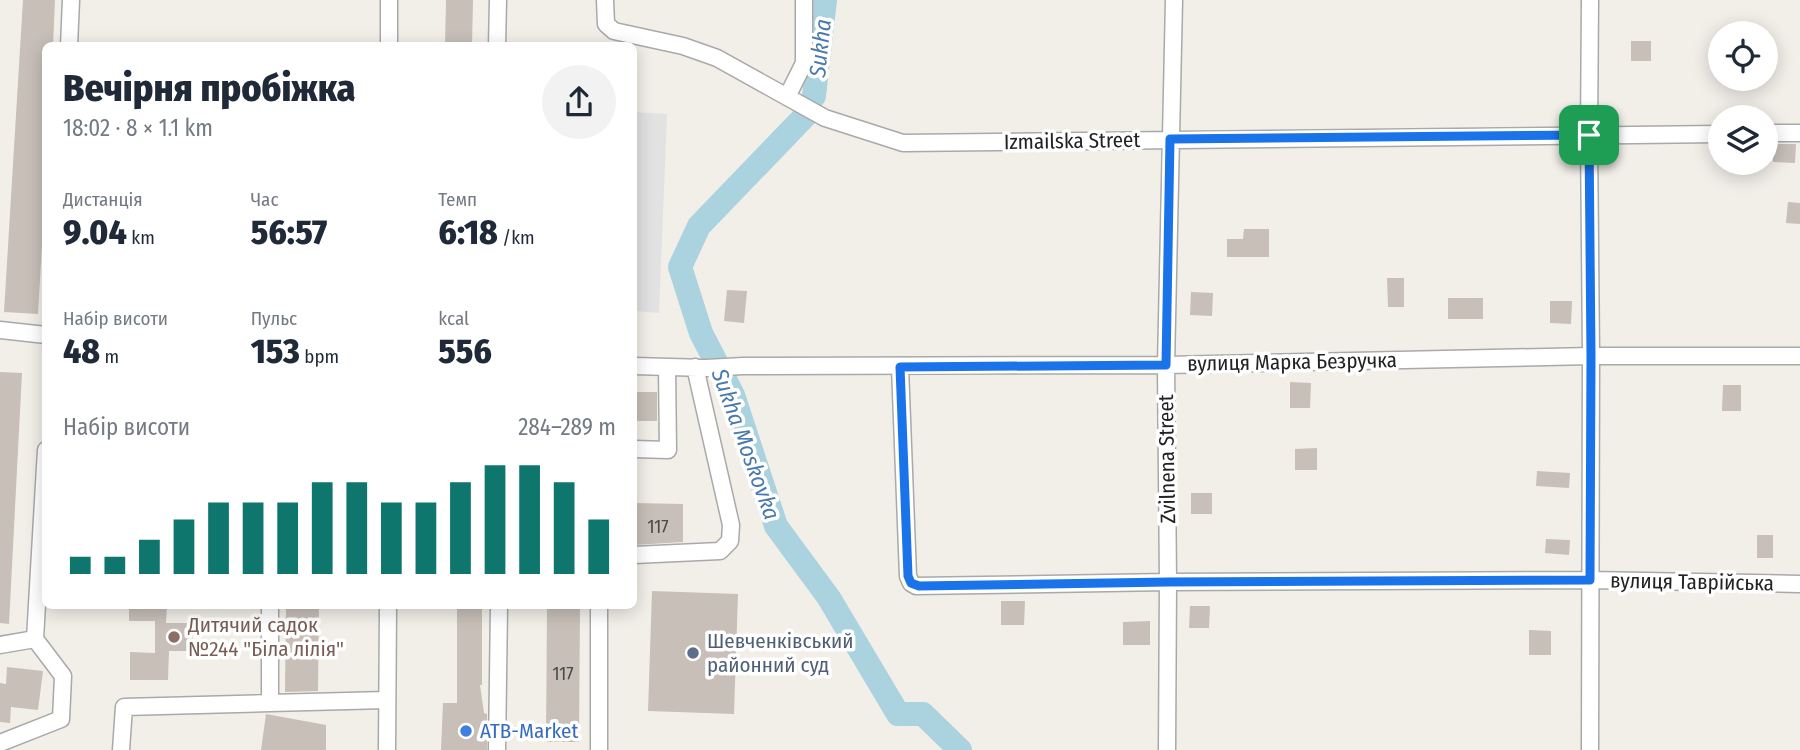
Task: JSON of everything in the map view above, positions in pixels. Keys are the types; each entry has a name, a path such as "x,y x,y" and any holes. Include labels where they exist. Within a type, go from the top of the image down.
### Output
{"street":[{"path":"69,42 71,0"},
{"path":"388,0 389,42"},
{"path":"497,42 498,0"},
{"name":"Izmailska Street","path":"604,0 606,24 614,31 682,46 717,58 825,118 903,143 1708,134"},
{"path":"787,97 804,62 804,0"},
{"name":"Zvilnena Street","path":"1167,750 1166,365 1174,0"},
{"path":"1590,0 1590,750"},
{"path":"1778,133 1800,133"},
{"path":"0,330 42,335"},
{"name":"вулиця Марка Безручка","path":"700,367 1166,365 1591,356 1800,356"},
{"path":"637,366 700,367 731,526 730,541 720,551 637,555"},
{"path":"637,449 668,450 667,367"},
{"name":"вулиця Таврійська","path":"900,367 908,576 912,584 919,586 1590,580 1800,584"},
{"path":"0,743 61,719 63,676 35,639 42,519"},
{"path":"270,609 270,703"},
{"path":"387,750 388,609"},
{"path":"497,750 499,609"},
{"path":"599,609 599,750"},
{"path":"0,645 35,639"},
{"path":"121,750 124,707 386,699"}],"shaded area":[{"path":"637,112 667,114 659,313 637,311"}],"building":[{"path":"23,0 55,0 53,42 42,42 42,245 38,314 4,312"},
{"path":"446,0 473,0 472,42 445,42"},
{"path":"1631,41 1651,41 1651,61 1631,61"},
{"path":"1778,144 1796,144 1795,163 1778,162"},
{"path":"1788,202 1800,203 1800,224 1786,223"},
{"path":"1244,229 1269,229 1269,257 1227,257 1227,239 1243,239"},
{"path":"1387,278 1404,278 1404,307 1388,307"},
{"path":"727,290 747,291 744,323 724,321"},
{"path":"1191,292 1213,293 1212,316 1190,315"},
{"path":"1448,298 1483,298 1483,319 1448,319"},
{"path":"1550,301 1572,301 1571,324 1550,323"},
{"path":"0,372 22,373 9,624 0,623"},
{"path":"1290,382 1311,383 1310,408 1290,408"},
{"path":"1723,385 1741,385 1741,411 1722,411"},
{"path":"637,392 657,392 657,421 637,421"},
{"path":"1317,448 1317,470 1295,470 1295,449"},
{"path":"1537,471 1570,473 1569,488 1536,486"},
{"path":"1191,493 1212,493 1212,514 1191,514"},
{"path":"637,503 683,504 683,542 637,545"},
{"path":"1757,535 1773,535 1773,558 1757,558"},
{"path":"1546,539 1570,540 1569,555 1545,553"},
{"name":"Шевченківський районний суд","path":"652,591 738,594 734,714 648,711"},
{"path":"1001,601 1025,601 1024,625 1001,625"},
{"path":"1190,606 1210,606 1209,628 1189,628"},
{"name":"Дитячий садок №244 \"Біла лілія\"","path":"129,609 167,609 166,623 193,623 192,651 169,651 168,680 130,680 130,652 155,653 155,621 129,621"},
{"path":"286,609 319,609 318,691 285,692"},
{"path":"457,609 482,609 480,685 484,713 487,714 487,750 441,750 443,703 457,703"},
{"path":"547,609 580,609 579,742 546,742"},
{"path":"1150,621 1150,645 1123,645 1123,622"},
{"path":"1529,630 1551,631 1551,655 1529,655"},
{"path":"7,667 43,671 38,710 11,707 10,723 0,722 0,683 6,684"},
{"path":"266,714 326,725 326,750 261,750"}],"waterway":[{"name":"Sukha","path":"814,96 825,0"},
{"name":"Sukha Moskovka","path":"805,116 699,226 680,267 701,333 733,395 776,526 829,598 898,714 923,714 960,750"}],"place":[{"name":"Дитячий садок №244 \"Біла лілія\"","path":"174,637"},
{"name":"Шевченківський районний суд","path":"693,653"},
{"name":"ATB-Market","path":"466,731"}],"route":[{"path":"1589,135 1590,580 919,586 911,583 908,576 900,367 1166,365 1170,139 1589,135"}]}
